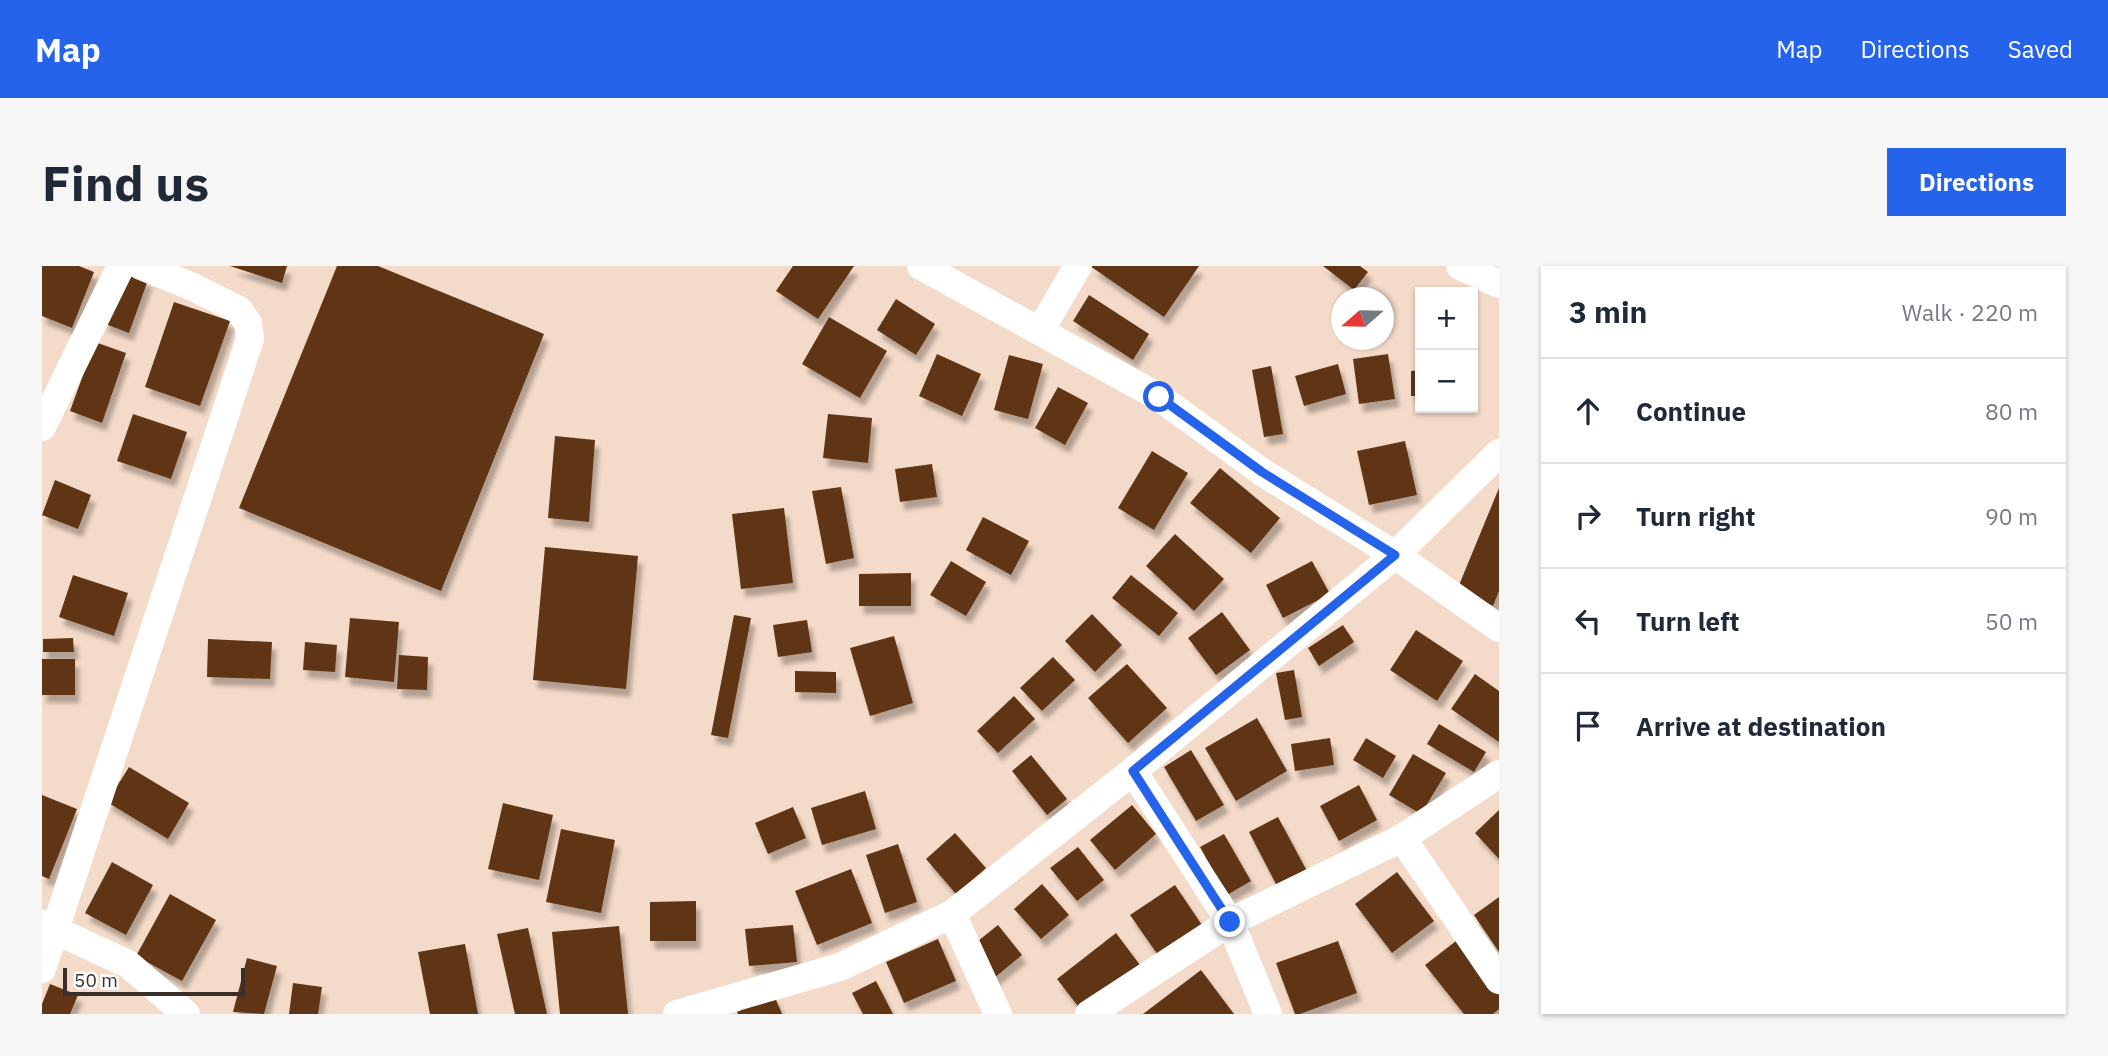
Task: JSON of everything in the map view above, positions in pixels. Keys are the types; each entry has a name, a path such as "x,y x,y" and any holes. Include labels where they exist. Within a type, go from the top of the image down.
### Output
{"street":[{"path":"42,427 121,266"},
{"path":"42,969 48,927 250,339 248,323 239,310 198,277 141,266"},
{"path":"921,266 1159,397 1262,472 1395,555 1499,628"},
{"path":"1040,331 1078,266"},
{"path":"1460,266 1499,284"},
{"path":"677,1014 841,967 952,914 1133,771 1395,555 1499,453"},
{"path":"1133,771 1230,922 1268,1014"},
{"path":"1089,1014 1230,922 1402,838 1499,774"},
{"path":"1402,838 1499,980"},
{"path":"952,914 998,1014"},
{"path":"48,927 128,964 186,1014"}],"building":[{"path":"42,266 79,266 94,272 72,328 42,316"},
{"path":"230,266 287,266 282,283"},
{"path":"337,266 378,266 544,334 441,591 239,508"},
{"path":"793,266 854,266 818,319 776,291"},
{"path":"1090,266 1199,266 1164,317"},
{"path":"1323,266 1360,266 1368,272 1356,287 1350,287"},
{"path":"122,270 148,280 129,333 103,323"},
{"path":"1089,295 1149,334 1133,360 1073,321"},
{"path":"896,299 935,324 916,355 877,330"},
{"path":"174,302 230,321 200,406 145,387"},
{"path":"829,317 887,351 860,398 802,364"},
{"path":"95,342 126,353 102,423 70,411"},
{"path":"937,354 981,374 962,416 919,396"},
{"path":"1388,354 1395,399 1359,404 1353,359"},
{"path":"1009,355 1043,364 1028,419 994,410"},
{"path":"1338,364 1346,394 1304,406 1295,376"},
{"path":"1271,366 1283,434 1264,437 1252,370"},
{"path":"1411,371 1415,371 1415,396 1411,396"},
{"path":"1058,387 1088,403 1065,445 1035,428"},
{"path":"133,414 187,432 171,479 117,461"},
{"path":"828,414 872,418 868,463 823,458"},
{"path":"555,436 595,440 589,522 548,518"},
{"path":"1405,441 1417,495 1369,505 1357,451"},
{"path":"1152,451 1188,473 1154,530 1118,508"},
{"path":"932,464 937,497 900,502 895,469"},
{"path":"1220,468 1280,518 1251,553 1190,503"},
{"path":"55,480 91,495 78,529 42,515"},
{"path":"841,487 854,558 826,564 812,491"},
{"path":"1499,488 1499,591 1493,606 1457,590"},
{"path":"784,508 793,583 741,589 732,514"},
{"path":"983,517 1029,541 1011,575 966,550"},
{"path":"1175,534 1224,579 1194,611 1146,566"},
{"path":"545,547 638,556 626,689 533,680"},
{"path":"951,561 986,582 966,616 930,595"},
{"path":"1312,561 1330,594 1283,618 1266,585"},
{"path":"911,573 911,606 859,606 859,574"},
{"path":"73,575 128,593 114,636 59,617"},
{"path":"1131,575 1178,613 1159,636 1112,598"},
{"path":"1222,612 1250,650 1216,675 1188,638"},
{"path":"1092,614 1122,645 1095,672 1065,641"},
{"path":"734,615 751,618 728,738 711,735"},
{"path":"350,618 399,622 394,682 345,677"},
{"path":"807,620 812,652 778,657 773,625"},
{"path":"1343,625 1354,642 1319,666 1308,648"},
{"path":"1416,630 1463,661 1437,701 1390,670"},
{"path":"894,636 913,703 870,716 850,648"},
{"path":"73,638 74,652 43,652 43,639"},
{"path":"208,639 272,642 270,679 207,677"},
{"path":"305,642 337,645 335,672 303,670"},
{"path":"399,655 428,657 427,690 397,689"},
{"path":"1053,657 1075,680 1042,711 1020,688"},
{"path":"42,659 75,659 75,695 42,695"},
{"path":"1127,664 1167,708 1128,743 1088,698"},
{"path":"1294,670 1302,717 1285,720 1276,673"},
{"path":"795,671 836,672 836,693 795,692"},
{"path":"1475,674 1499,691 1499,742 1451,709"},
{"path":"1014,696 1035,719 998,753 977,731"},
{"path":"1257,718 1287,771 1236,801 1205,748"},
{"path":"1439,724 1486,752 1474,772 1427,744"},
{"path":"1330,738 1334,765 1295,771 1291,744"},
{"path":"1366,738 1396,756 1383,778 1353,760"},
{"path":"1191,750 1224,805 1196,821 1164,767"},
{"path":"1413,754 1446,773 1421,814 1389,795"},
{"path":"1031,755 1067,799 1047,815 1012,771"},
{"path":"129,767 189,803 168,839 107,802"},
{"path":"1359,785 1377,820 1339,841 1320,806"},
{"path":"865,791 876,829 822,845 811,808"},
{"path":"42,795 77,809 49,879 42,876"},
{"path":"503,803 553,815 539,880 488,869"},
{"path":"1132,805 1156,834 1115,870 1090,840"},
{"path":"793,807 806,838 768,854 755,823"},
{"path":"1499,810 1499,859 1475,833"},
{"path":"1278,817 1307,871 1277,886 1249,832"},
{"path":"561,829 615,840 601,913 546,902"},
{"path":"955,833 986,868 956,894 926,859"},
{"path":"1224,834 1251,881 1227,895 1200,847"},
{"path":"898,844 917,902 885,913 866,855"},
{"path":"1078,847 1104,880 1077,901 1050,868"},
{"path":"112,862 153,885 126,935 85,913"},
{"path":"851,869 872,923 817,945 795,891"},
{"path":"1397,872 1434,921 1392,953 1355,904"},
{"path":"1042,884 1069,915 1041,939 1014,909"},
{"path":"1175,885 1202,925 1158,955 1130,915"},
{"path":"170,894 216,920 182,981 136,956"},
{"path":"1499,897 1499,952 1474,915"},
{"path":"696,901 696,941 650,941 650,902"},
{"path":"793,925 797,962 749,966 745,929"},
{"path":"998,925 1022,955 993,979 968,949"},
{"path":"619,926 628,1014 560,1014 552,932"},
{"path":"528,928 547,1014 515,1014 497,934"},
{"path":"1116,933 1143,969 1084,1014 1057,979"},
{"path":"938,939 956,981 904,1003 886,962"},
{"path":"1338,941 1357,993 1295,1014 1276,963"},
{"path":"1456,941 1499,995 1499,1009 1493,1014 1464,1014 1425,965"},
{"path":"465,944 478,1014 430,1014 418,952"},
{"path":"247,958 277,966 264,1014 233,1012"},
{"path":"1201,970 1234,1014 1143,1014"},
{"path":"876,981 893,1014 863,1014 852,993"},
{"path":"293,983 322,987 318,1014 289,1014"},
{"path":"50,984 78,995 70,1014 42,1014 42,1004"},
{"path":"774,995 782,1014 737,1012"}],"route":[{"path":"1159,397 1262,472 1395,555 1133,771 1230,922"}]}
